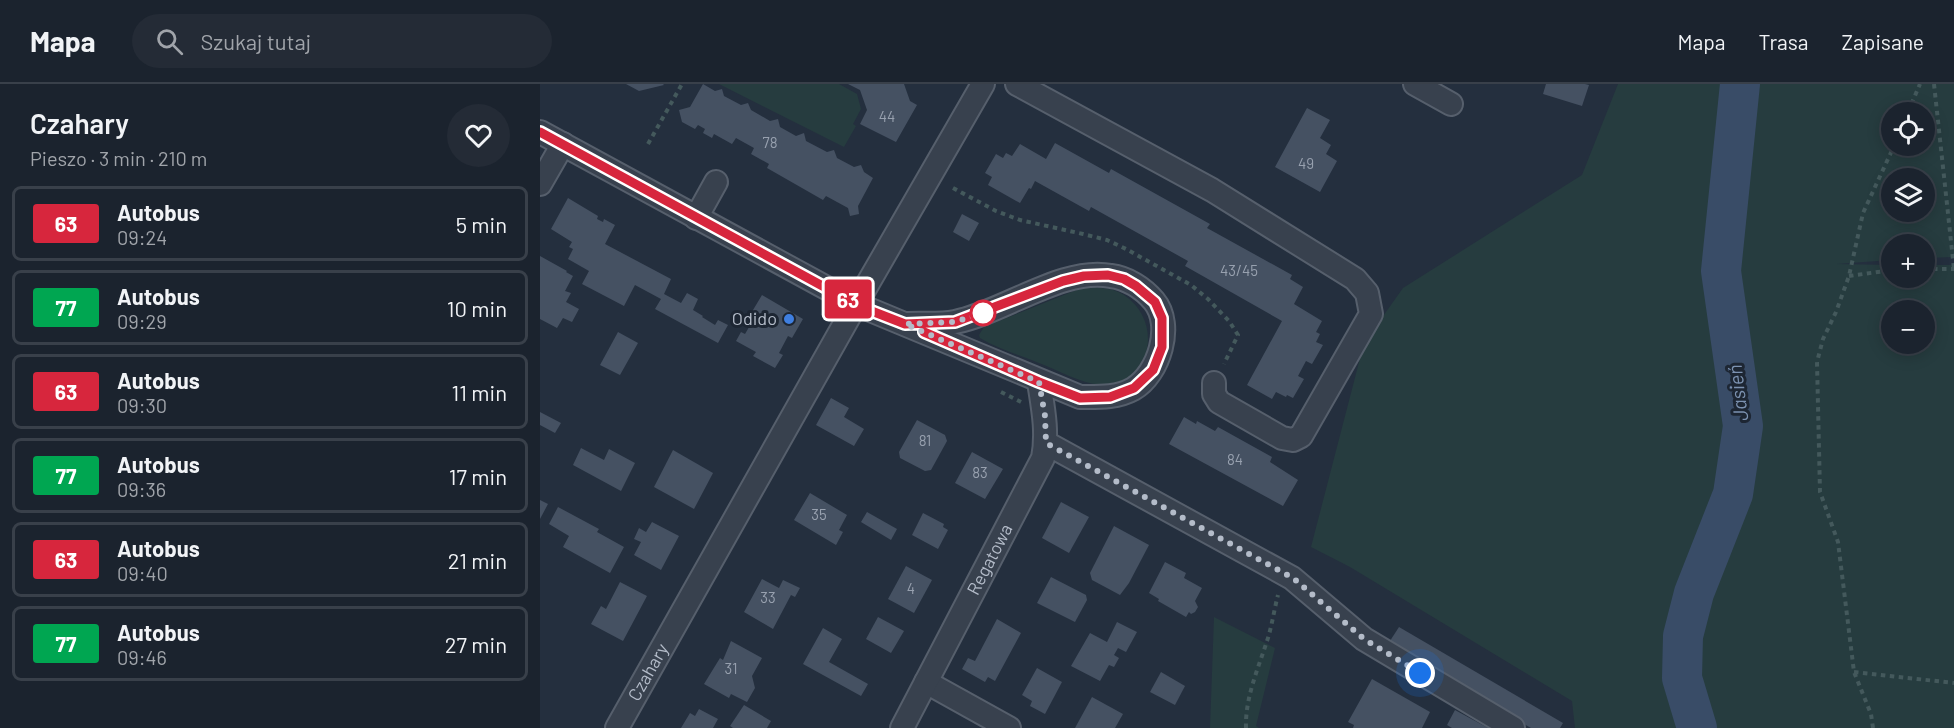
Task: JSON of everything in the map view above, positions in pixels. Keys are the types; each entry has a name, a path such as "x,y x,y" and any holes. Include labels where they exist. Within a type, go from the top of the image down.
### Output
{"street":[{"name":"Czahary","path":"617,728 983,84"},
{"path":"1017,84 1222,196 1355,279 1367,293 1371,314 1300,435 1293,440 1282,438 1219,402 1214,394 1214,383"},
{"path":"1415,84 1451,104"},
{"path":"540,132 856,304 1080,398 1110,397 1134,388 1153,370 1162,347 1162,318 1155,302 1124,279 1108,275 1084,276 1063,281 955,322 905,324"},
{"path":"540,184 563,144"},
{"path":"696,218 716,182"},
{"name":"Regatowa","path":"902,728 1043,458 1046,443 1045,416 1039,382"},
{"path":"1046,443 1288,575 1364,639 1513,728"},
{"path":"926,682 1009,728"}],"path":[{"path":"648,144 682,84"},
{"path":"1912,102 1920,84"},
{"path":"1934,84 1954,268 1935,269"},
{"path":"1873,728 1871,714 1854,672 1838,542 1820,492 1817,362 1823,339 1849,276 1863,213 1889,156"},
{"path":"1849,276 1881,272"},
{"path":"1246,728 1246,714 1255,675 1288,575"},
{"path":"1854,672 1954,683"}],"green space":[{"path":"719,84 839,84 857,94 861,109 853,124 856,126 844,147"},
{"path":"1618,84 1954,84 1954,257 1935,258 1935,234 1881,234 1881,261 1837,264 1881,265 1881,288 1935,288 1935,265 1954,265 1954,728 1575,728 1572,701 1350,567 1311,547 1364,343 1403,288 1582,175"},
{"path":"1084,287 1105,288 1124,295 1143,317 1147,330 1148,344 1145,357 1138,369 1113,385 1085,382 980,338 979,335 984,327"},
{"path":"1214,617 1275,648 1256,726 1259,728 1210,728"}],"building":[{"path":"626,84 663,84 664,85 639,91"},
{"path":"703,84 715,91 722,89 724,96 741,105 748,103 751,110 770,121 778,119 780,127 796,136 804,133 806,141 827,152 834,150 837,158 854,167 861,165 864,172 873,178 858,206 859,214 850,216 848,208 826,196 823,200 767,168 769,164 751,154 754,148 736,138 732,144 714,134 712,138 703,133 705,129 698,125 695,129 682,122 679,110 690,107"},
{"path":"848,84 904,84 910,101 917,105 896,142 860,124 867,110 860,90"},
{"path":"1546,84 1589,85 1582,106 1543,94"},
{"path":"1307,108 1330,120 1320,138 1331,145 1326,154 1337,161 1320,192 1275,167"},
{"path":"1055,143 1109,173 1111,169 1210,224 1207,228 1292,275 1290,279 1303,287 1294,304 1322,321 1316,332 1320,334 1316,342 1323,345 1312,364 1306,361 1298,376 1304,379 1293,398 1276,392 1272,399 1247,385 1282,321 1185,266 1188,261 1091,207 1089,211 1035,181 1020,203 988,185 992,177 985,173 996,154 1003,158 1006,153 1012,156 1020,144 1046,159"},
{"path":"568,198 598,216 597,219 603,222 604,219 615,225 605,244 671,279 664,294 681,303 687,293 698,299 693,310 715,325 718,320 728,325 718,343 655,309 661,299 635,285 624,306 582,284 589,271 568,259 573,249 569,247 572,242 551,229"},
{"path":"962,214 979,223 969,241 953,232"},
{"path":"540,256 573,276 565,291 571,293 566,302 579,309 572,322 563,318 557,328 540,319"},
{"path":"762,295 803,319 792,338 788,336 779,353 783,355 775,368 753,356 756,352 736,341 741,332 745,334 755,317 750,315"},
{"path":"618,332 638,343 620,375 600,365"},
{"path":"831,398 849,408 844,417 864,429 854,446 816,425"},
{"path":"540,412 561,423 555,433 540,425"},
{"path":"1184,417 1215,431 1218,427 1272,457 1270,462 1298,480 1283,506 1169,444"},
{"path":"917,420 945,435 947,441 931,470 925,471 900,458 899,452"},
{"path":"581,448 604,460 609,449 635,463 621,491 573,465"},
{"path":"673,450 713,473 694,509 654,487"},
{"path":"972,452 1003,469 985,499 955,483"},
{"path":"810,493 847,515 839,530 843,532 836,545 794,520"},
{"path":"540,500 548,504 540,519"},
{"path":"1061,502 1089,517 1069,553 1042,538"},
{"path":"558,507 599,529 597,532 624,547 610,573 563,547 569,536 549,524"},
{"path":"867,512 897,529 891,540 861,522"},
{"path":"923,513 944,524 943,527 948,530 938,549 912,535"},
{"path":"652,522 679,536 661,570 634,555 641,542 634,539 639,528 646,532"},
{"path":"1114,526 1149,545 1120,595 1092,580 1090,573"},
{"path":"1165,562 1186,573 1184,578 1202,588 1195,601 1198,607 1195,612 1191,614 1189,612 1186,617 1158,601 1159,599 1149,593"},
{"path":"906,566 932,580 914,613 888,599"},
{"path":"1051,577 1086,595 1087,600 1075,622 1037,603"},
{"path":"762,579 779,588 783,580 800,588 795,597 791,595 773,629 744,612"},
{"path":"620,582 647,596 623,641 591,624 601,606 606,609"},
{"path":"878,617 904,631 891,653 866,639"},
{"path":"997,619 1021,633 995,681 988,677 985,682 962,669 968,658 975,661"},
{"path":"1117,622 1137,632 1126,652 1118,648 1114,655 1119,658 1114,667 1109,665 1100,681 1071,666 1090,633 1107,642"},
{"path":"1399,627 1563,723 1560,728 1531,728 1388,644"},
{"path":"823,628 842,639 829,662 868,684 861,696 803,664"},
{"path":"731,641 762,658 752,676 755,688 747,702 731,694 729,698 704,684 720,658 723,660"},
{"path":"1037,668 1062,682 1045,714 1030,706 1032,701 1022,695"},
{"path":"1161,672 1185,686 1175,705 1150,692"},
{"path":"1372,679 1430,712 1422,728 1353,728 1354,725 1348,722"},
{"path":"1092,697 1123,714 1115,728 1075,728"},
{"path":"744,705 771,721 767,728 733,728 730,726"},
{"path":"699,709 718,719 713,728 681,728 690,713 695,716"},
{"path":"1455,710 1488,728 1452,728 1447,725"}],"waterway":[{"name":"Jasień","path":"1697,728 1682,678 1683,636 1694,593 1733,494 1743,426 1721,271 1740,84"}],"bus line":[{"name":"63","path":"540,132 856,304 905,324 955,322 1063,281 1084,276 1108,275 1124,279 1155,302 1162,318 1162,347 1153,370 1134,388 1110,397 1080,398 924,332"}],"place":[{"name":"Odido","path":"789,319"}],"route":[{"path":"983,313 955,322 905,324 1039,382 1045,416 1046,443 1293,578 1364,639 1420,673"}]}
